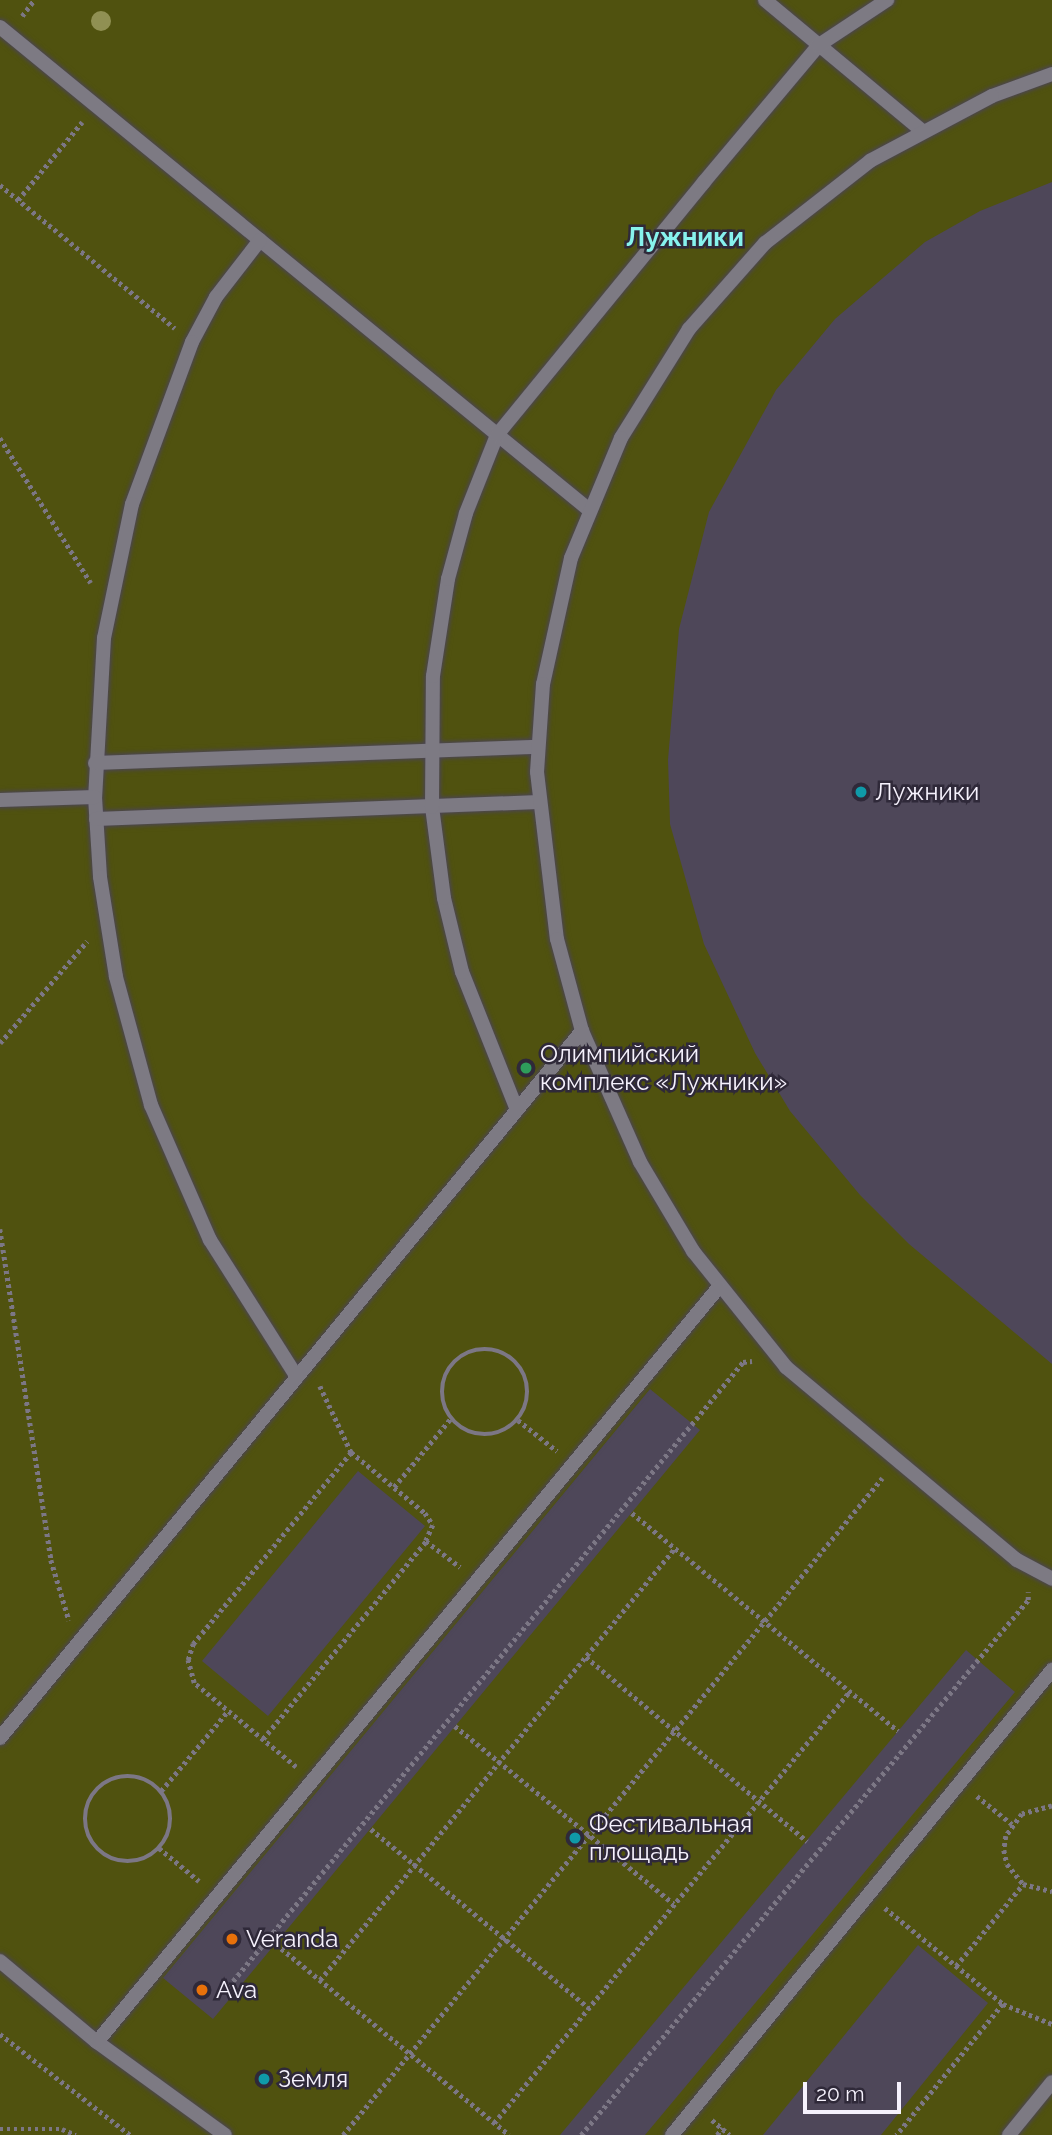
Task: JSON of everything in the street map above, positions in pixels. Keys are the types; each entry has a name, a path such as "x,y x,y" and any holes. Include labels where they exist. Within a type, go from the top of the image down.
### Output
{"street":[{"path":"765,0 921,130"},
{"path":"517,1110 462,972 444,898 432,807 430,751 433,676 448,579 470,501 497,435 819,45 887,0"},
{"path":"0,27 588,509"},
{"path":"1052,74 921,130 812,203 716,295 651,384 588,509 554,621 538,747 539,802 557,939 582,1031 640,1162 718,1288 786,1367 1017,1560 1052,1579"},
{"path":"260,240 216,297 192,342 132,504 108,610 95,763 95,797 105,919 124,1014 168,1149 229,1274 297,1377"},
{"path":"95,763 538,747"},
{"path":"0,800 95,797"},
{"path":"96,819 539,802"},
{"path":"0,1738 582,1031"},
{"path":"97,2042 718,1288"},
{"path":"672,2135 1052,1670"},
{"path":"0,1961 97,2042 225,2135"},
{"path":"1009,2135 1052,2082"}],"path":[{"path":"18,200 96,105"},
{"path":"0,185 192,342"},
{"path":"0,438 108,610"},
{"path":"0,1043 105,919"},
{"path":"0,1229 53,1569 78,1644"},
{"path":"493,1349 505,1353 523,1371 528,1396 518,1420 484,1435 461,1427 451,1418 442,1394 448,1370 467,1353 493,1349"},
{"path":"263,1740 432,1531 431,1520 351,1452 311,1360"},
{"path":"224,1992 742,1366"},
{"path":"394,1488 451,1418"},
{"path":"518,1420 573,1464"},
{"path":"313,1780 194,1683 189,1652 351,1452"},
{"path":"343,2135 898,1461"},
{"path":"632,1513 898,1731"},
{"path":"426,1541 479,1581"},
{"path":"320,1980 675,1548"},
{"path":"581,2135 1028,1600"},
{"path":"586,1657 807,1840"},
{"path":"494,2123 850,1691"},
{"path":"162,1791 228,1711"},
{"path":"456,1726 674,1905"},
{"path":"140,1777 162,1791 171,1814 167,1838 159,1848 137,1861 111,1859 92,1842 85,1817 93,1793 114,1778 140,1777"},
{"path":"1052,1806 1021,1814 1006,1836 1007,1864 1023,1884 1052,1891"},
{"path":"371,1829 589,2008"},
{"path":"159,1848 218,1896"},
{"path":"956,1966 1023,1884"},
{"path":"869,1895 1003,2004 1052,2024"},
{"path":"276,1944 509,2135"},
{"path":"897,2135 1003,2004"},
{"path":"0,2034 130,2135"},
{"path":"717,2135 722,2128"},
{"path":"0,2129 8,2135"},
{"path":"0,2129 62,2129 76,2135"}],"shaded area":[{"name":"Олимпийский комплекс «Лужники»","path":"0,0 1052,0 1052,2135 0,2135"}],"building":[{"name":"Лужники","path":"1052,182 1052,1364 909,1244 860,1195 790,1111 755,1053 704,944 670,824 668,760 679,629 709,512 776,390 835,319 925,242 980,211"},
{"path":"650,1389 700,1430 213,2019 163,1978"},
{"path":"358,1471 425,1526 268,1716 202,1661"},
{"path":"966,1650 1015,1692 645,2135 560,2135"},
{"path":"918,1945 988,2003 881,2135 763,2135"}],"place":[{"name":"Лужники","path":"861,792"},
{"name":"Олимпийский комплекс «Лужники»","path":"526,1068"},
{"name":"Фестивальная площадь","path":"575,1838"},
{"name":"Veranda","path":"232,1939"},
{"name":"Ava","path":"202,1990"},
{"name":"Земля","path":"264,2079"}],"district":[{"name":"Лужники","path":"685,238"}]}
